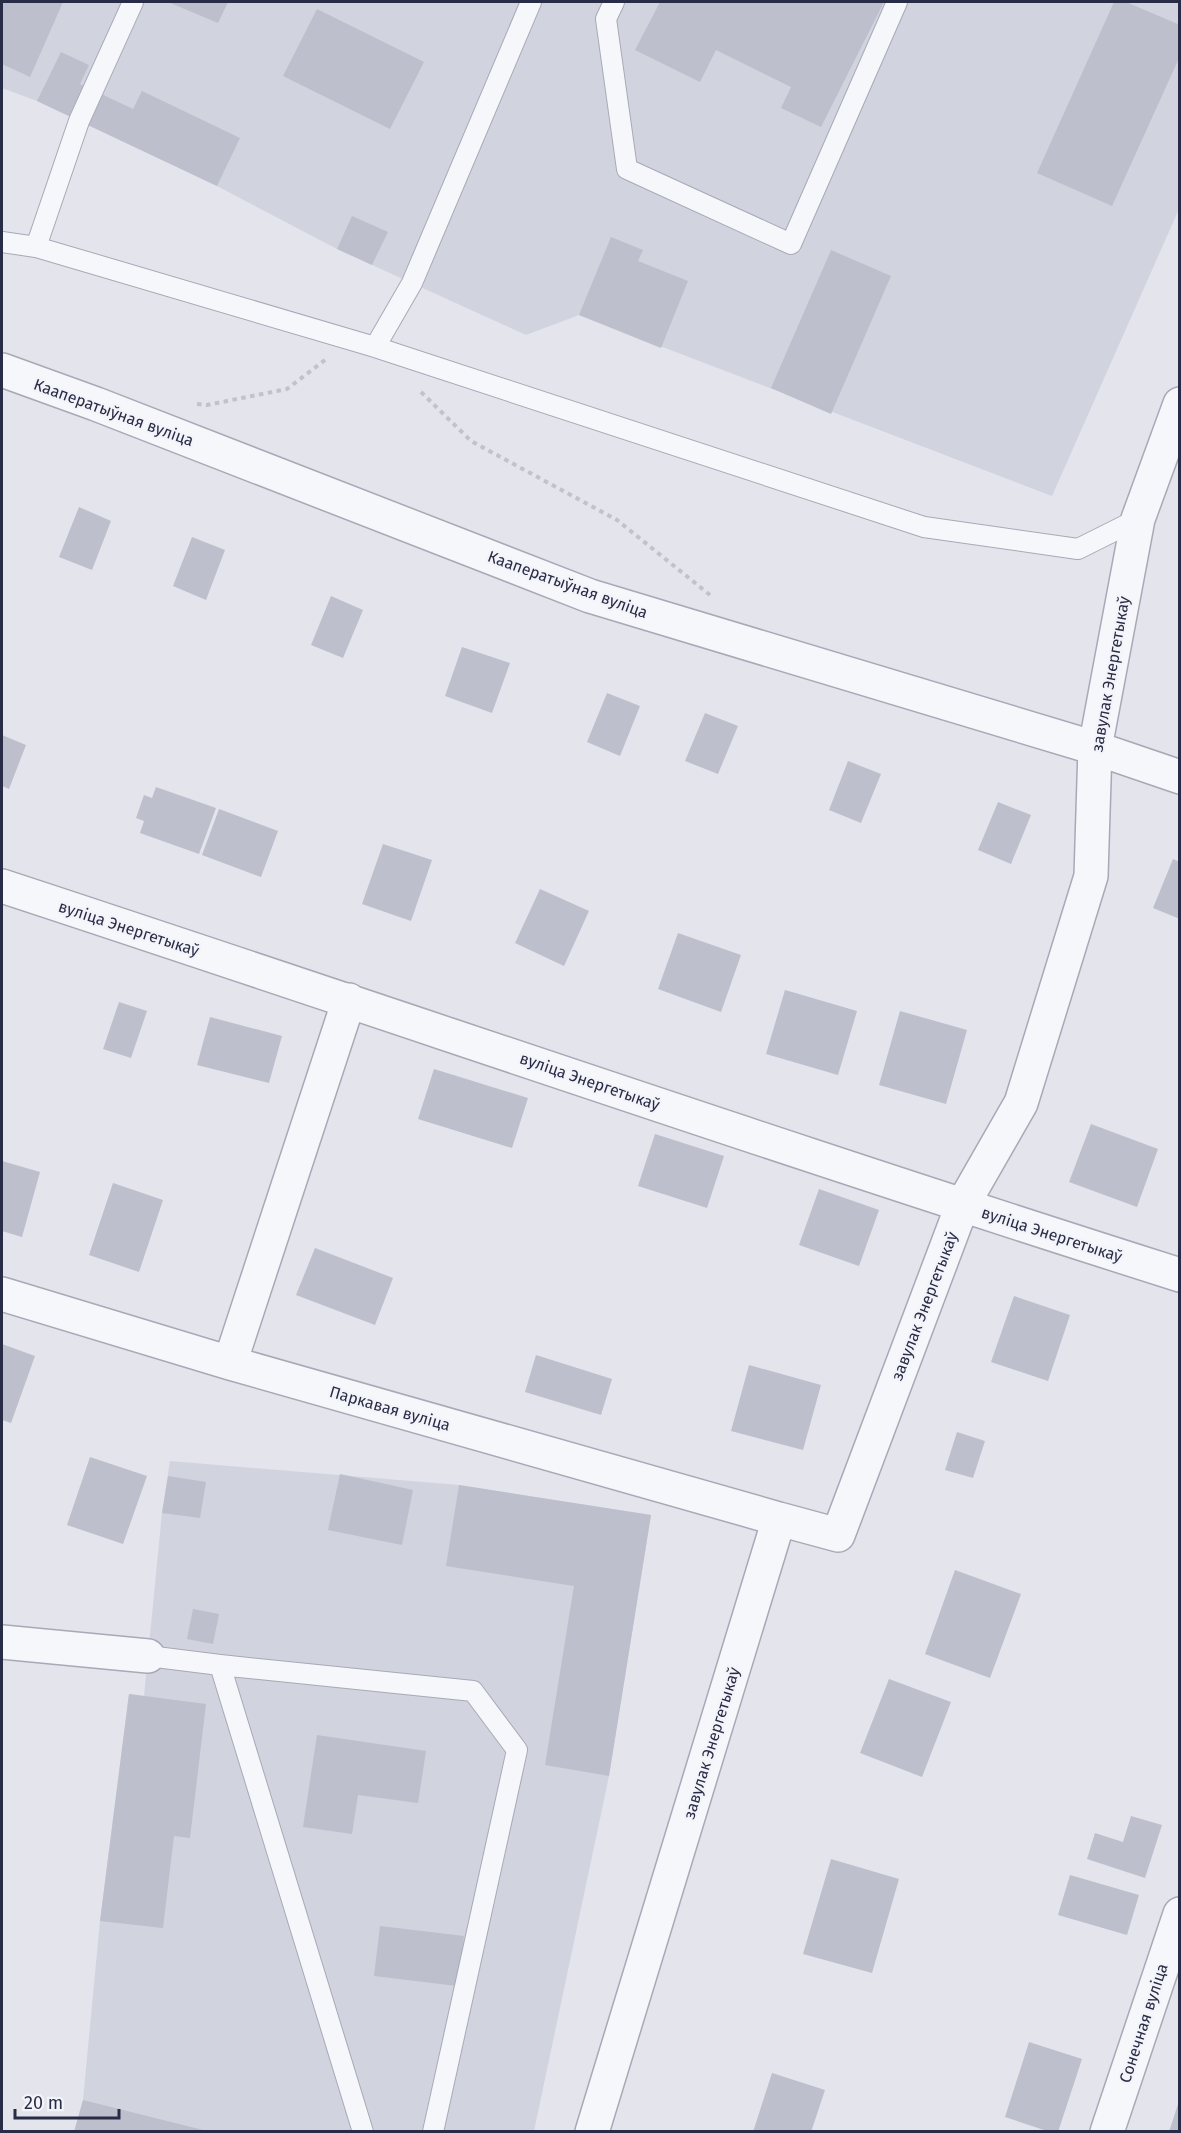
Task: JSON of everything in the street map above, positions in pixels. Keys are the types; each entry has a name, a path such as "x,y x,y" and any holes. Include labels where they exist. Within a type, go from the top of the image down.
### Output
{"street":[{"name":"Кааператыўная вуліца","path":"2,370 96,404 590,596 1095,748 1179,777"},
{"name":"завулак Энергетыкаў","path":"592,2132 779,1519 838,1535 962,1206 1022,1103 1091,876 1095,748 1138,519 1179,404"},
{"name":"вуліца Энергетыкаў","path":"2,886 962,1206 1179,1275"},
{"path":"230,1363 349,1000"},
{"name":"Паркавая вуліца","path":"2,1294 230,1363 779,1519"},
{"path":"2,1642 148,1656"},
{"name":"Сонечная вуліца","path":"1107,2132 1179,1914"}],"lane":[{"path":"36,247 79,121 133,2"},
{"path":"375,347 412,283 531,2"},
{"path":"614,2 606,19 627,169 790,244 897,2"},
{"path":"2,242 36,247 375,347 924,527 1078,549 1138,519"},
{"path":"148,1656 473,1691 517,1750 434,2132"},
{"path":"220,1665 363,2132"}],"path":[{"path":"196,404 207,405 287,389 352,340"},
{"path":"415,386 471,441 617,520 718,602"}],"shaded area":[{"path":"2,2 1179,2 1179,209 1052,496 579,315 526,335 337,249 217,186 37,101 2,88"},
{"path":"170,1461 459,1485 651,1515 609,1776 534,2131 74,2132 83,2100 100,1921 129,1694 144,1696 162,1513"}],"building":[{"path":"2,2 63,2 30,77 2,64"},
{"path":"168,2 228,2 218,23"},
{"path":"660,2 884,2 821,127 781,108 791,87 716,50 700,82 635,50"},
{"path":"1114,2 1126,2 1180,25 1180,56 1112,206 1037,173"},
{"path":"317,9 424,62 390,129 283,76"},
{"path":"61,52 89,65 80,84 133,109 142,91 240,138 217,186 37,101"},
{"path":"352,216 388,232 372,265 337,249"},
{"path":"611,237 643,250 638,261 688,281 661,348 579,315"},
{"path":"831,250 891,276 831,414 771,388"},
{"path":"79,507 111,521 92,570 59,557"},
{"path":"192,537 225,550 206,600 173,586"},
{"path":"331,596 363,610 343,658 311,645"},
{"path":"462,647 510,663 492,713 445,696"},
{"path":"607,693 640,706 620,756 587,742"},
{"path":"705,713 738,726 718,774 685,761"},
{"path":"2,735 26,745 9,789 2,786"},
{"path":"848,761 881,774 861,823 829,810"},
{"path":"156,787 216,808 199,854 140,833 144,821 136,818 144,795 152,798"},
{"path":"998,802 1031,815 1011,864 978,850"},
{"path":"219,809 278,831 261,877 202,855"},
{"path":"383,844 432,860 411,921 362,904"},
{"path":"1173,859 1180,862 1180,919 1153,908"},
{"path":"540,889 589,911 564,966 515,943"},
{"path":"678,933 741,955 721,1012 658,989"},
{"path":"785,990 857,1011 838,1075 766,1054"},
{"path":"119,1002 147,1011 131,1058 103,1049"},
{"path":"900,1011 967,1030 946,1104 879,1085"},
{"path":"210,1017 282,1036 269,1083 197,1065"},
{"path":"434,1069 528,1098 512,1148 418,1119"},
{"path":"1091,1124 1158,1149 1137,1207 1069,1182"},
{"path":"655,1134 724,1156 707,1208 638,1186"},
{"path":"2,1161 40,1172 22,1237 2,1231"},
{"path":"113,1183 163,1200 139,1272 89,1255"},
{"path":"819,1189 879,1210 859,1266 799,1245"},
{"path":"315,1248 393,1278 375,1325 296,1295"},
{"path":"1014,1296 1070,1315 1048,1381 991,1362"},
{"path":"2,1344 35,1356 11,1423 2,1420"},
{"path":"536,1355 612,1379 601,1415 525,1392"},
{"path":"749,1365 821,1385 803,1450 731,1431"},
{"path":"957,1432 985,1441 973,1478 945,1470"},
{"path":"90,1457 147,1476 123,1544 67,1525"},
{"path":"340,1474 413,1490 402,1545 328,1530"},
{"path":"168,1476 206,1482 200,1518 162,1513"},
{"path":"459,1485 651,1515 609,1776 545,1765 574,1586 446,1566"},
{"path":"955,1570 1021,1594 990,1678 925,1654"},
{"path":"193,1609 219,1614 213,1644 187,1639"},
{"path":"889,1679 951,1702 922,1777 860,1753"},
{"path":"129,1694 206,1704 190,1838 174,1836 163,1928 100,1921"},
{"path":"317,1735 426,1751 418,1803 358,1795 352,1834 303,1827"},
{"path":"1131,1816 1162,1825 1145,1878 1087,1859 1095,1833 1123,1842"},
{"path":"831,1859 899,1879 872,1973 803,1954"},
{"path":"1070,1875 1139,1895 1127,1935 1058,1915"},
{"path":"380,1926 464,1936 457,1986 374,1976"},
{"path":"1029,2042 1082,2059 1058,2132 1050,2132 1005,2117"},
{"path":"772,2073 825,2090 811,2132 753,2132"},
{"path":"83,2100 207,2131 207,2132 74,2132"},
{"path":"1179,2101 1180,2132 1169,2132"}]}
